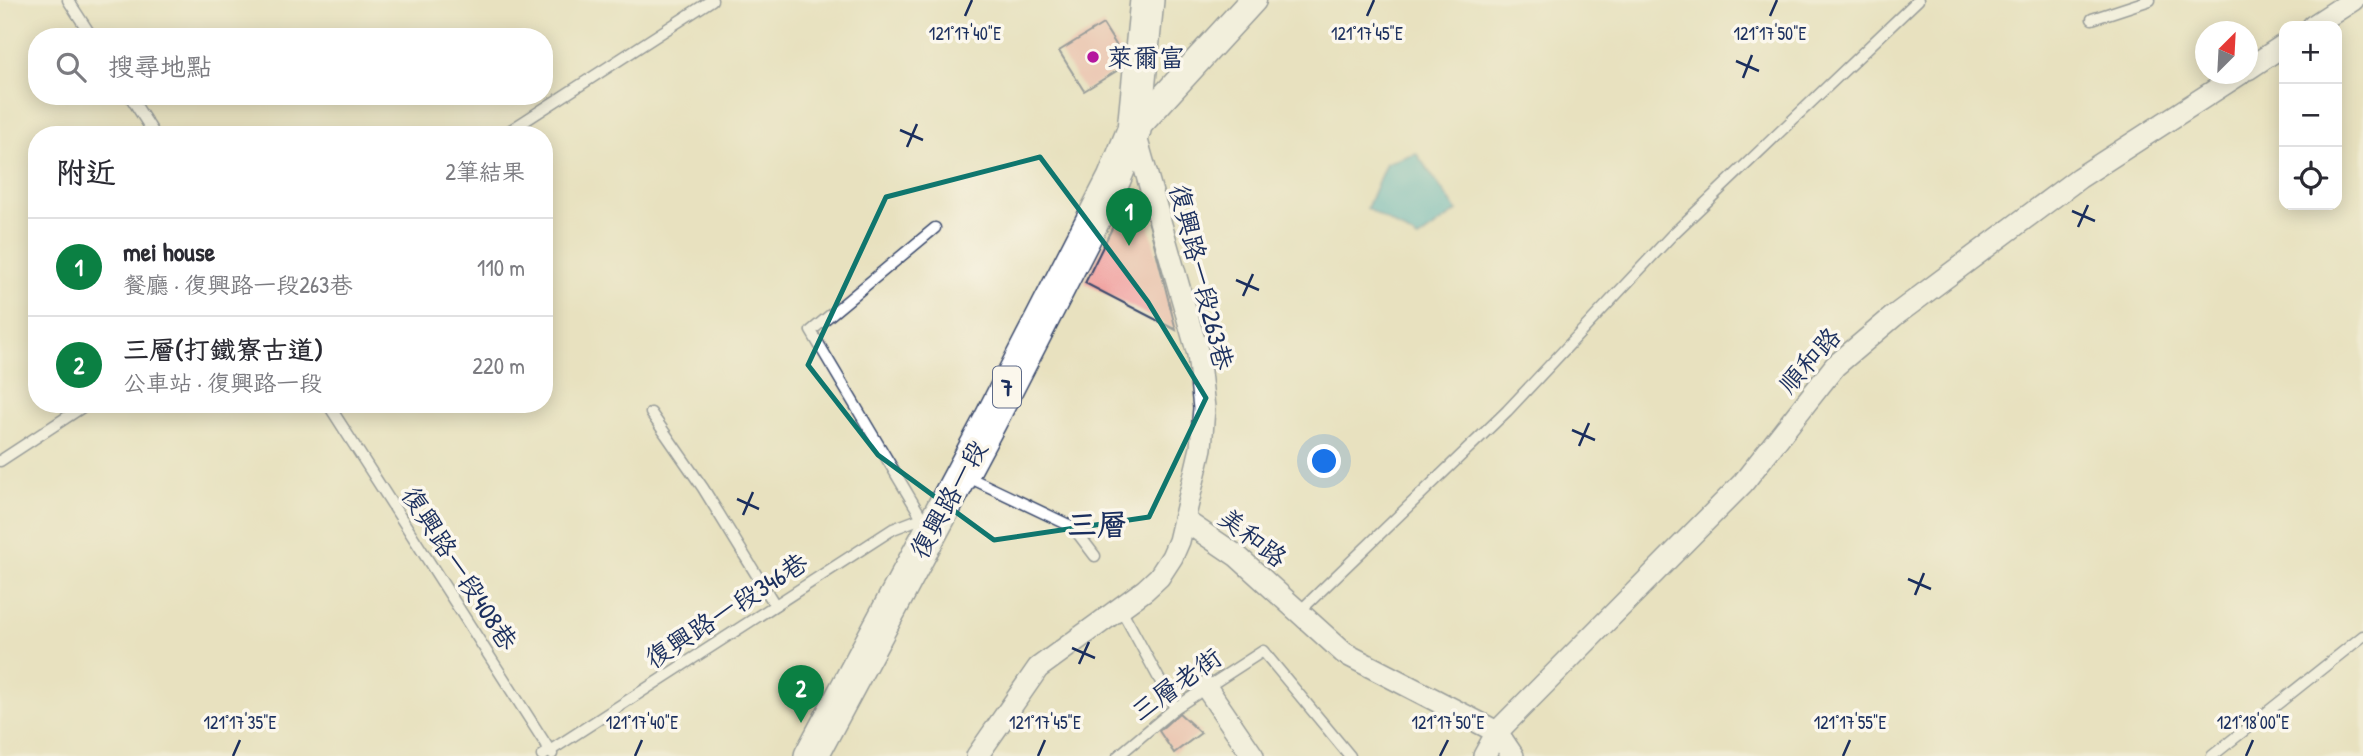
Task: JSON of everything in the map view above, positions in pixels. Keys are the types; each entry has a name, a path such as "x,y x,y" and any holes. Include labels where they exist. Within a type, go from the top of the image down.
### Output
{"main road":[{"name":"復興路一段","path":"811,756 931,514 961,474 1114,179 1134,130 1147,0"}],"street":[{"path":"1134,130 1253,0"},
{"path":"2321,21 2353,0"},
{"path":"2258,62 2279,48"},
{"name":"順和路","path":"1484,756 1497,732 1743,483 1835,366 1894,316 2079,178 2225,84"},
{"name":"復興路一段263巷","path":"1134,130 1198,354 1204,408 1201,448 1184,520"},
{"name":"美和路","path":"977,756 1038,668 1121,609 1159,577 1172,557 1184,520 1237,556 1344,653 1497,732 1513,756"},
{"path":"1206,687 1253,756"}],"lane":[{"path":"68,0 86,28"},
{"path":"553,103 712,0"},
{"path":"1300,611 1507,411 1672,235 1918,0"},
{"path":"2092,19 2150,0"},
{"path":"136,105 149,126"},
{"path":"517,126 549,105"},
{"path":"931,514 811,331 935,228"},
{"path":"0,461 74,413"},
{"name":"復興路一段408巷","path":"334,413 549,754"},
{"path":"651,413 703,488 775,606"},
{"path":"961,474 1073,527 1095,556"},
{"name":"復興路一段346巷","path":"549,754 893,529 931,514"},
{"path":"1121,609 1175,709"},
{"path":"2212,756 2363,636"},
{"name":"三層老街","path":"1118,756 1175,709 1263,651 1350,756"}],"highlighted area":[{"path":"1040,157 1148,302 1206,398 1149,517 994,540 878,455 808,365 886,197"}],"water":[{"path":"1416,153 1457,211 1418,239 1367,208 1386,163"}],"building":[{"name":"萊爾富","path":"1103,24 1128,64 1084,91 1059,51"},
{"path":"1144,204 1176,330 1085,283 1122,208"},
{"path":"1179,713 1201,733 1174,753 1159,731"}],"place":[{"name":"萊爾富","path":"1093,57"},
{"name":"mei house","path":"1129,246"},
{"name":"三層(打鐵寮古道)","path":"801,723"}],"district":[{"name":"三層","path":"1097,524"}]}
